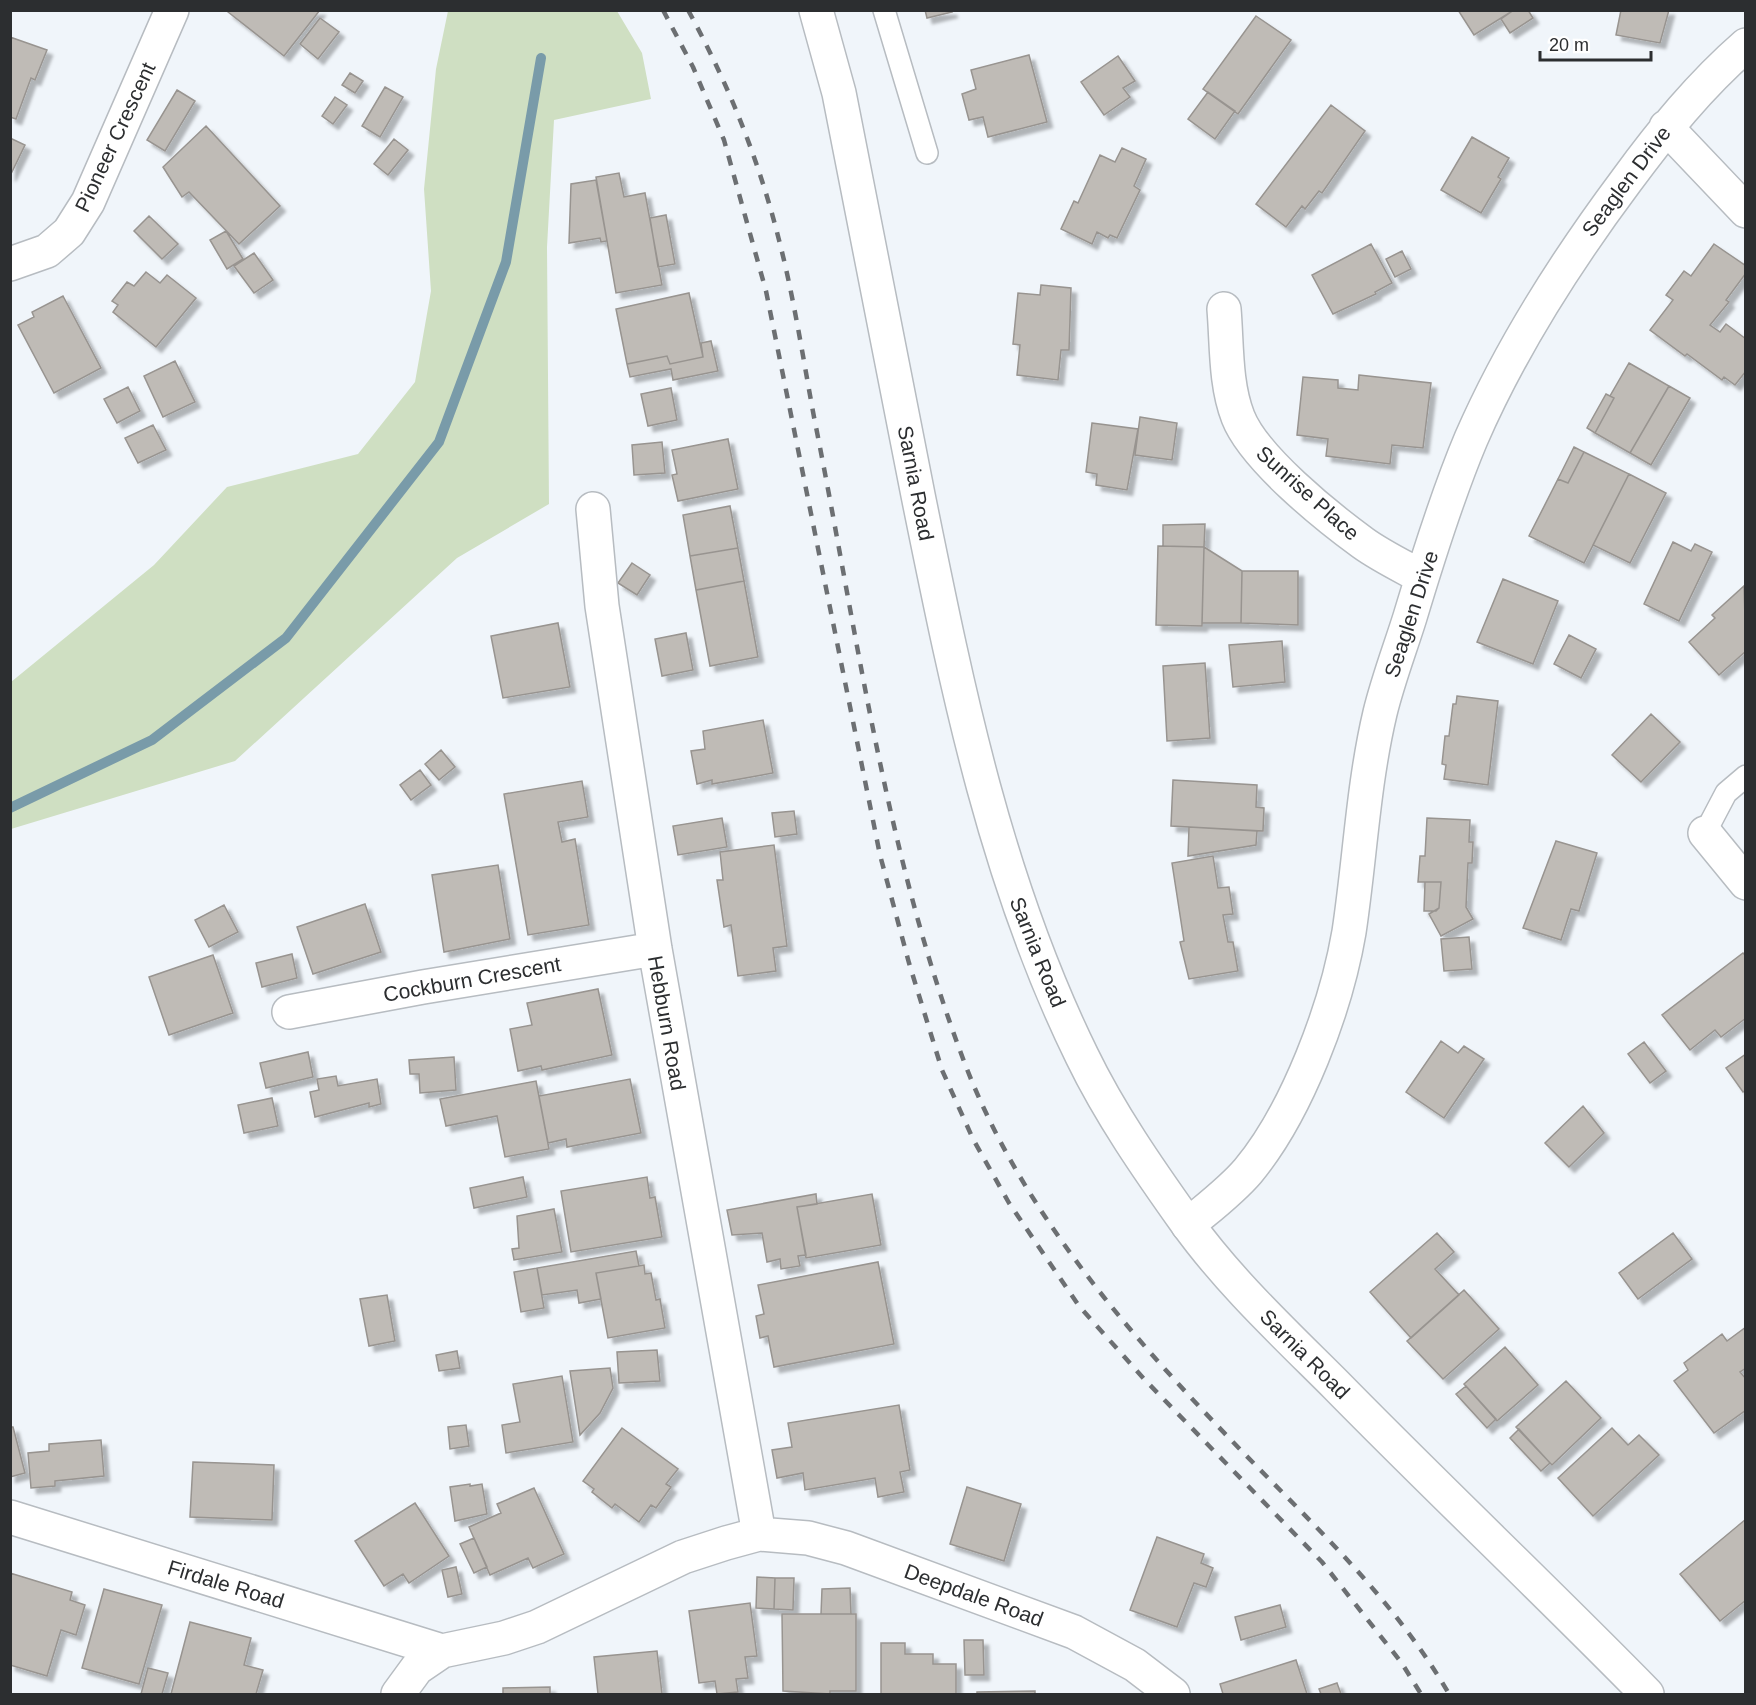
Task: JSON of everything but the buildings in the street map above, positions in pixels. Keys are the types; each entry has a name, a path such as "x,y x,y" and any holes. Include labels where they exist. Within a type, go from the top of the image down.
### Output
{"street":[{"name":"Pioneer Crescent","path":"10,264 47,252 69,232 88,202 172,10"},
{"name":"Sarnia Road","path":"816,10 838,93 972,750 1002,858 1038,960 1084,1060 1133,1142 1188,1225 1250,1298 1442,1494 1572,1617 1647,1695"},
{"name":"Seaglen Drive","path":"1188,1225 1245,1174 1270,1141 1292,1101 1333,998 1348,936 1370,763 1381,711 1422,577 1470,441 1497,386 1581,241 1666,127 1722,65 1746,45"},
{"path":"1666,127 1746,211"},
{"name":"Sunrise Place","path":"1224,309 1230,388 1238,418 1255,447 1278,471 1364,544 1422,577"},
{"name":"Hebburn Road","path":"593,509 602,606 655,949 759,1534"},
{"path":"1705,833 1746,883"},
{"name":"Cockburn Crescent","path":"289,1012 423,987 655,949"},
{"name":"Firdale Road","path":"10,1517 442,1651"},
{"name":"Firdale Road","path":"398,1695 417,1668 442,1651 478,1645 537,1627 683,1557 759,1534"},
{"name":"Deepdale Road","path":"759,1534 808,1538 846,1548 1074,1632 1135,1665 1173,1695"}],"lane":[{"path":"884,10 927,153"},
{"path":"1705,833 1726,793 1746,776"}],"green space":[{"path":"448,11 617,11 642,53 651,99 554,120 547,247 549,504 457,558 235,761 11,829 11,682 154,565 227,487 358,454 415,382 431,291 424,189 436,69"}],"waterway":[{"path":"10,808 152,740 286,638 439,442 506,262 541,58"}],"railway":[{"path":"663,10 693,67 724,140 766,291 880,855 909,963 942,1070 973,1139 1009,1203 1079,1306 1145,1380 1322,1562 1401,1662 1421,1694"},
{"path":"688,10 741,122 771,210 794,306 875,740 912,900 935,978 962,1056 985,1111 1012,1163 1043,1214 1114,1309 1192,1399 1320,1531 1376,1593 1427,1659 1449,1694"}]}
